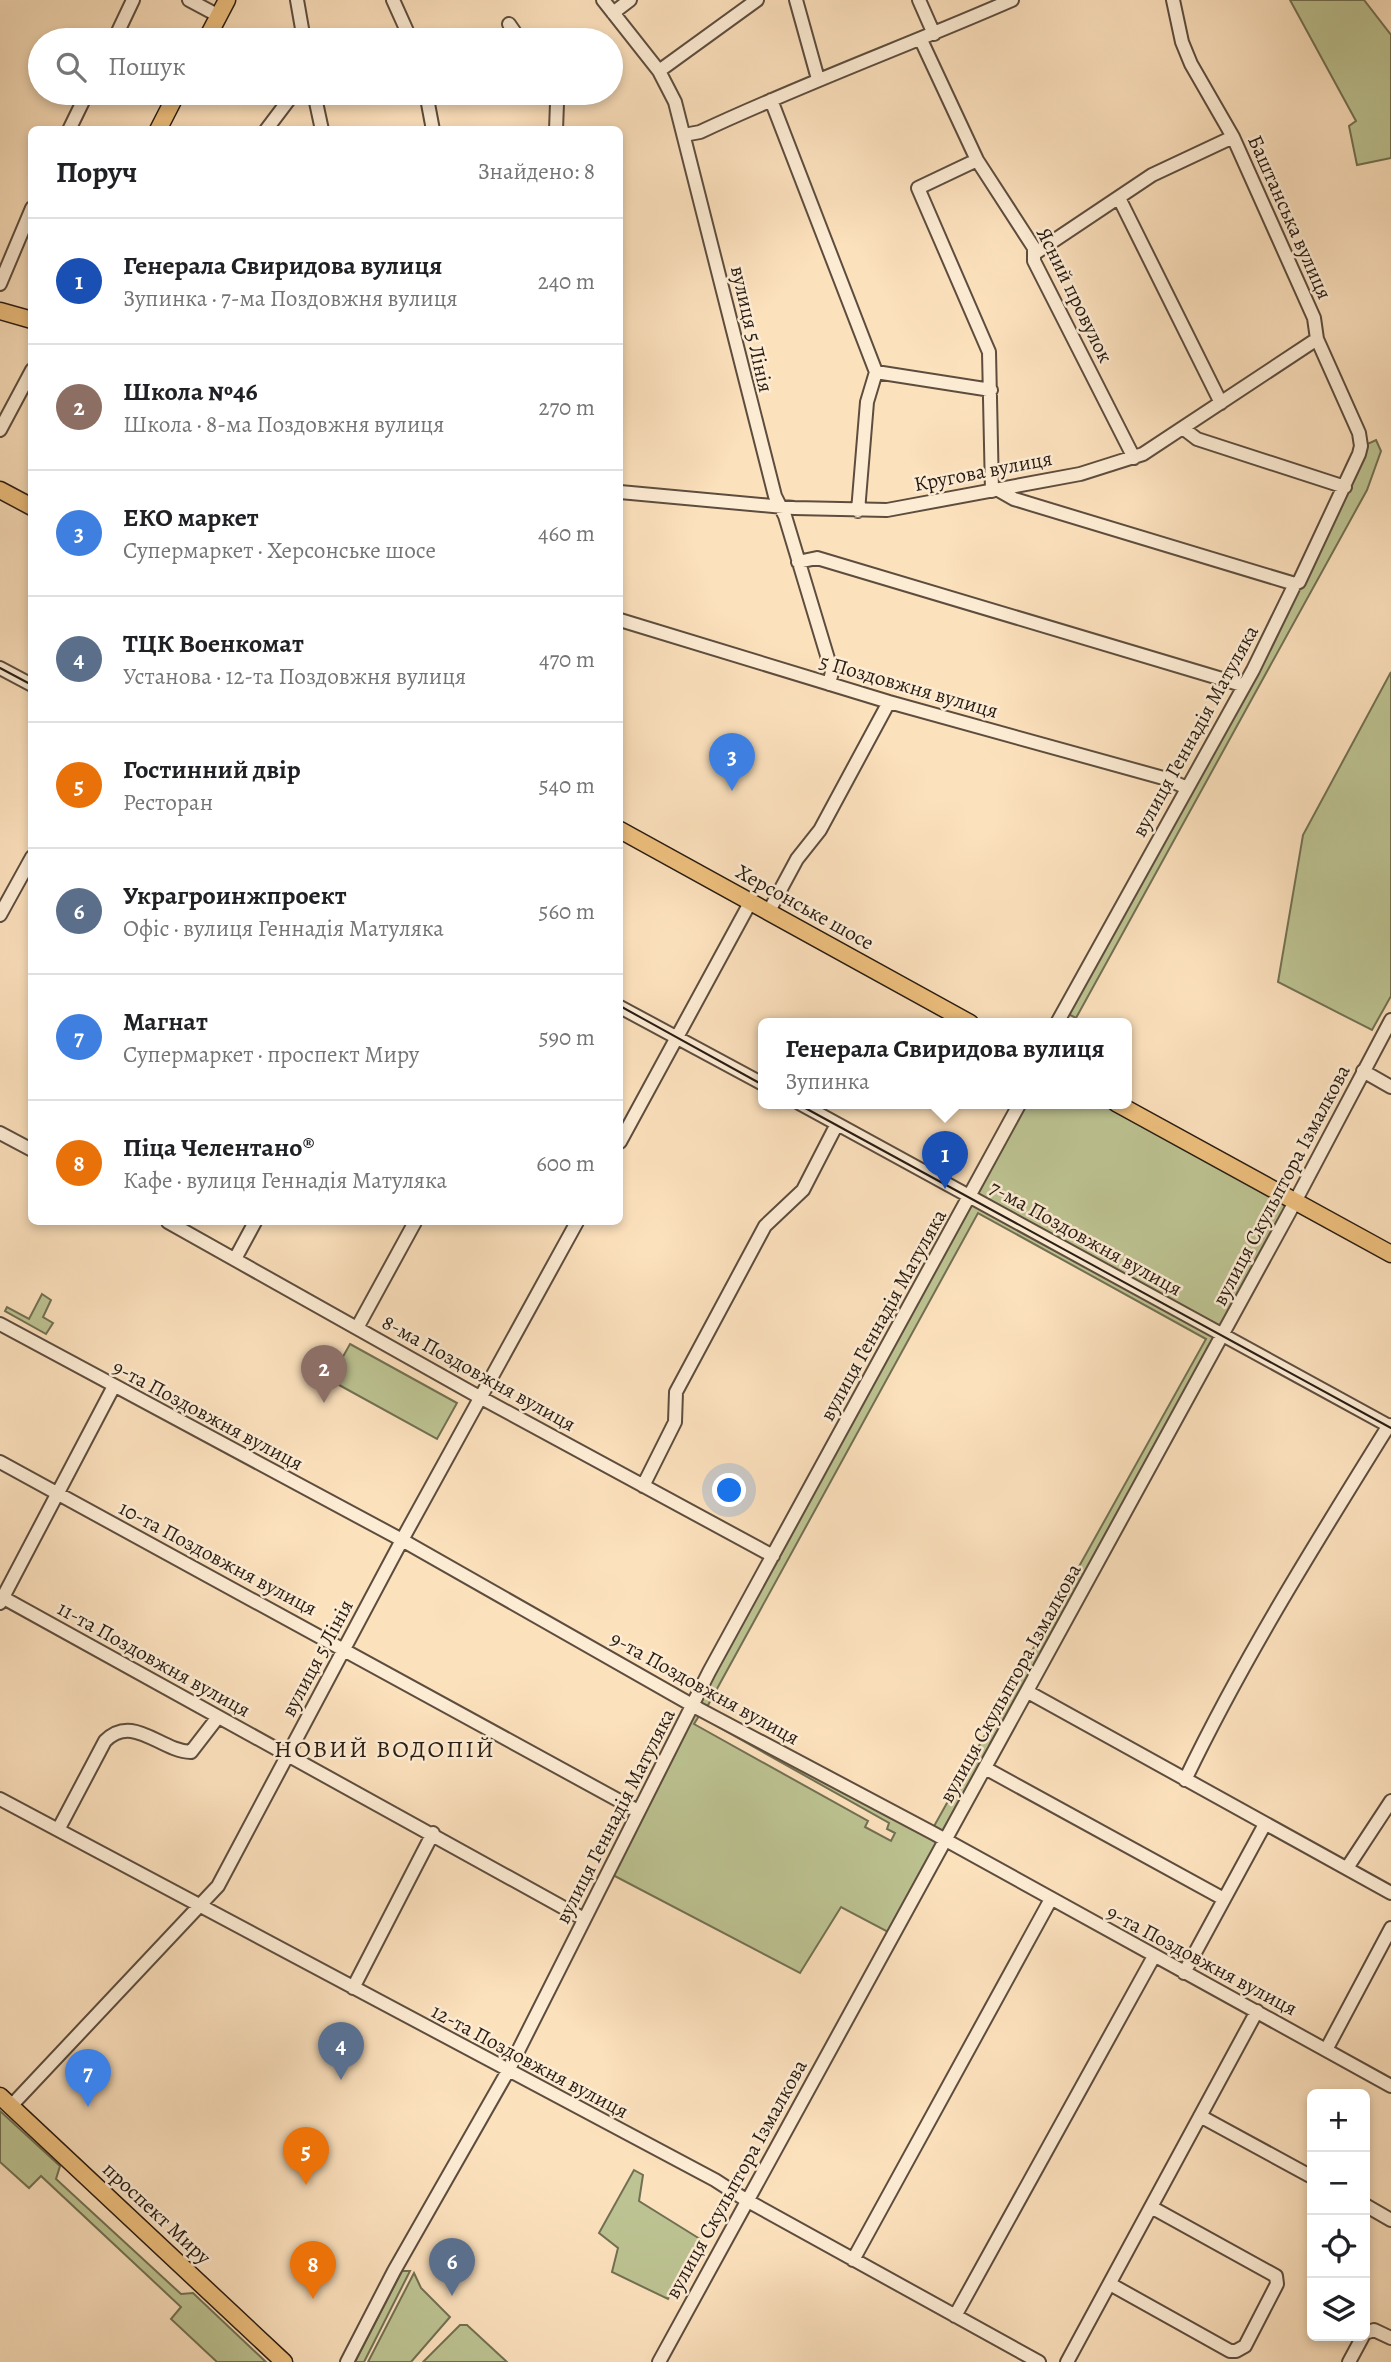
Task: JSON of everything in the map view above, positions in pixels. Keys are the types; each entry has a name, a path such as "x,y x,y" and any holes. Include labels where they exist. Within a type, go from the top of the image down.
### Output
{"main road":[{"path":"212,28 227,0"},
{"path":"160,126 171,105"},
{"path":"0,311 28,319"},
{"path":"0,490 28,505"},
{"name":"Херсонське шосе","path":"623,832 961,1018"},
{"path":"1127,1109 1391,1254"},
{"name":"проспект Миру","path":"6,2101 284,2362"}],"street":[{"path":"120,28 133,0"},
{"path":"189,0 219,16"},
{"path":"297,0 302,28"},
{"path":"393,0 406,28"},
{"name":"вулиця 5 Лінія","path":"603,0 659,71 675,102 745,383 779,506 832,672 829,684"},
{"path":"613,13 630,0"},
{"path":"659,71 757,0"},
{"path":"796,0 818,79"},
{"path":"919,0 934,34"},
{"path":"684,135 700,132 818,79 921,40 1012,0"},
{"name":"Баштанська вулиця","path":"1173,0 1182,42 1191,64 1233,137 1314,318 1317,339 1359,433 1359,454"},
{"path":"509,24 512,28"},
{"name":"Ясний провулок","path":"921,40 977,160 1034,248 1034,261 1134,458"},
{"path":"771,100 876,372 867,402 858,511"},
{"path":"71,126 81,105"},
{"path":"269,126 285,105"},
{"path":"317,105 321,126"},
{"path":"428,105 432,126"},
{"path":"556,126 557,105"},
{"path":"1034,254 1152,175 1233,137"},
{"path":"977,160 918,188 982,330 989,352 996,491 1014,499 1295,584"},
{"path":"1119,198 1221,404"},
{"path":"0,284 28,218"},
{"name":"Кругова вулиця","path":"623,492 779,506 887,510 1080,474 1134,458 1184,429 1317,339"},
{"path":"876,372 991,390"},
{"path":"0,430 28,380"},
{"path":"1184,429 1197,439 1345,487"},
{"name":"вулиця Геннадія Матуляка","path":"1060,1018 1242,685 1253,670 1295,584 1299,582 1359,454"},
{"path":"798,562 817,558 1242,685"},
{"name":"5 Поздовжня вулиця","path":"623,621 889,702 1167,779 1187,788"},
{"path":"0,668 28,683"},
{"path":"769,911 797,859 820,830 889,702"},
{"path":"0,915 28,864"},
{"path":"623,1136 751,901"},
{"path":"623,1009 758,1081"},
{"name":"вулиця Скульптора Ізмалкова","path":"659,2362 1028,1692 1391,1020"},
{"path":"1363,1071 1391,1087"},
{"name":"7-ма Поздовжня вулиця","path":"810,1109 1390,1426"},
{"name":"вулиця Геннадія Матуляка","path":"347,2362 394,2271 508,2071 692,1705 1017,1109"},
{"path":"643,1486 675,1422 676,1392 765,1226 803,1190 837,1124"},
{"path":"0,1133 28,1148"},
{"name":"8-ма Поздовжня вулиця","path":"173,1225 773,1556"},
{"path":"234,1259 253,1225"},
{"path":"357,1328 413,1225"},
{"name":"вулиця 5 Лінія","path":"6,2101 203,1905 218,1886 401,1541 575,1225"},
{"name":"9-та Поздовжня вулиця","path":"0,1324 401,1541 692,1705 1391,2086"},
{"path":"1,1599 114,1386"},
{"path":"1185,1780 1213,1721 1298,1572 1390,1426"},
{"name":"10-та Поздовжня вулиця","path":"0,1462 638,1811"},
{"name":"11-та Поздовжня вулиця","path":"1,1599 433,1833 584,1919"},
{"path":"1028,1692 1391,1893"},
{"path":"58,1830 105,1741 112,1734 128,1729 191,1752 218,1717"},
{"path":"985,1768 1222,1898"},
{"name":"12-та Поздовжня вулиця","path":"0,1799 715,2180 853,2260 1040,2362"},
{"path":"1347,1868 1391,1801"},
{"path":"1184,1973 1222,1898 1265,1824"},
{"path":"354,1987 433,1833"},
{"path":"853,2260 1051,1899"},
{"path":"1326,2050 1391,1928"},
{"path":"955,2316 1153,1958"},
{"path":"1067,2362 1257,2011"},
{"path":"1200,2116 1307,2174"},
{"path":"1110,2284 1230,2351 1245,2346 1277,2284 1276,2276 1151,2207"},
{"path":"1370,2208 1391,2220"},
{"path":"1370,2332 1374,2330 1391,2338"},
{"path":"1349,2362 1360,2341"}],"green space":[{"path":"1290,0 1364,0 1391,35 1391,158 1357,165 1349,126 1356,121"},
{"path":"1376,440 1381,451 1367,490 1076,1018 1068,1014 1363,446"},
{"path":"1391,672 1391,996 1372,1030 1278,982 1303,835"},
{"path":"1022,1109 1115,1109 1286,1206 942,1832 933,1828 1206,1339 978,1213 707,1707 699,1701"},
{"path":"42,1294 51,1300 43,1317 53,1323 46,1334 5,1311 7,1307 29,1319"},
{"path":"350,1344 457,1403 437,1439 330,1380"},
{"path":"695,1712 935,1839 936,1844 888,1932 841,1907 800,1973 609,1873","holes":["699,1716 889,1823 887,1829 895,1833 891,1841 865,1827 868,1821 694,1724"]},
{"path":"0,2111 60,2166 56,2179 181,2294 193,2293 266,2362 217,2362 171,2319 181,2307 41,2176 29,2188 0,2162"},
{"path":"634,2170 643,2175 639,2201 700,2239 668,2299 612,2272 618,2248 599,2233"},
{"path":"402,2271 410,2271 364,2362 355,2362"},
{"path":"414,2273 421,2288 450,2317 411,2362 368,2362"},
{"path":"460,2325 467,2325 507,2362 423,2362"}],"tram line":[{"path":"0,668 28,683"},
{"path":"623,1008 758,1082"},
{"path":"807,1109 1391,1428"}],"place":[{"name":"ЕКО маркет","path":"732,791"},
{"name":"Генерала Свиридова вулиця","path":"945,1189"},
{"name":"Школа №46","path":"324,1403"},
{"name":"ТЦК Военкомат","path":"341,2080"},
{"name":"Магнат","path":"88,2107"},
{"name":"Гостинний двір","path":"306,2185"},
{"name":"Украгроинжпроект","path":"452,2296"},
{"name":"Піца Челентано®","path":"313,2299"}],"district":[{"name":"НОВИЙ ВОДОПІЙ","path":"385,1749"}]}
